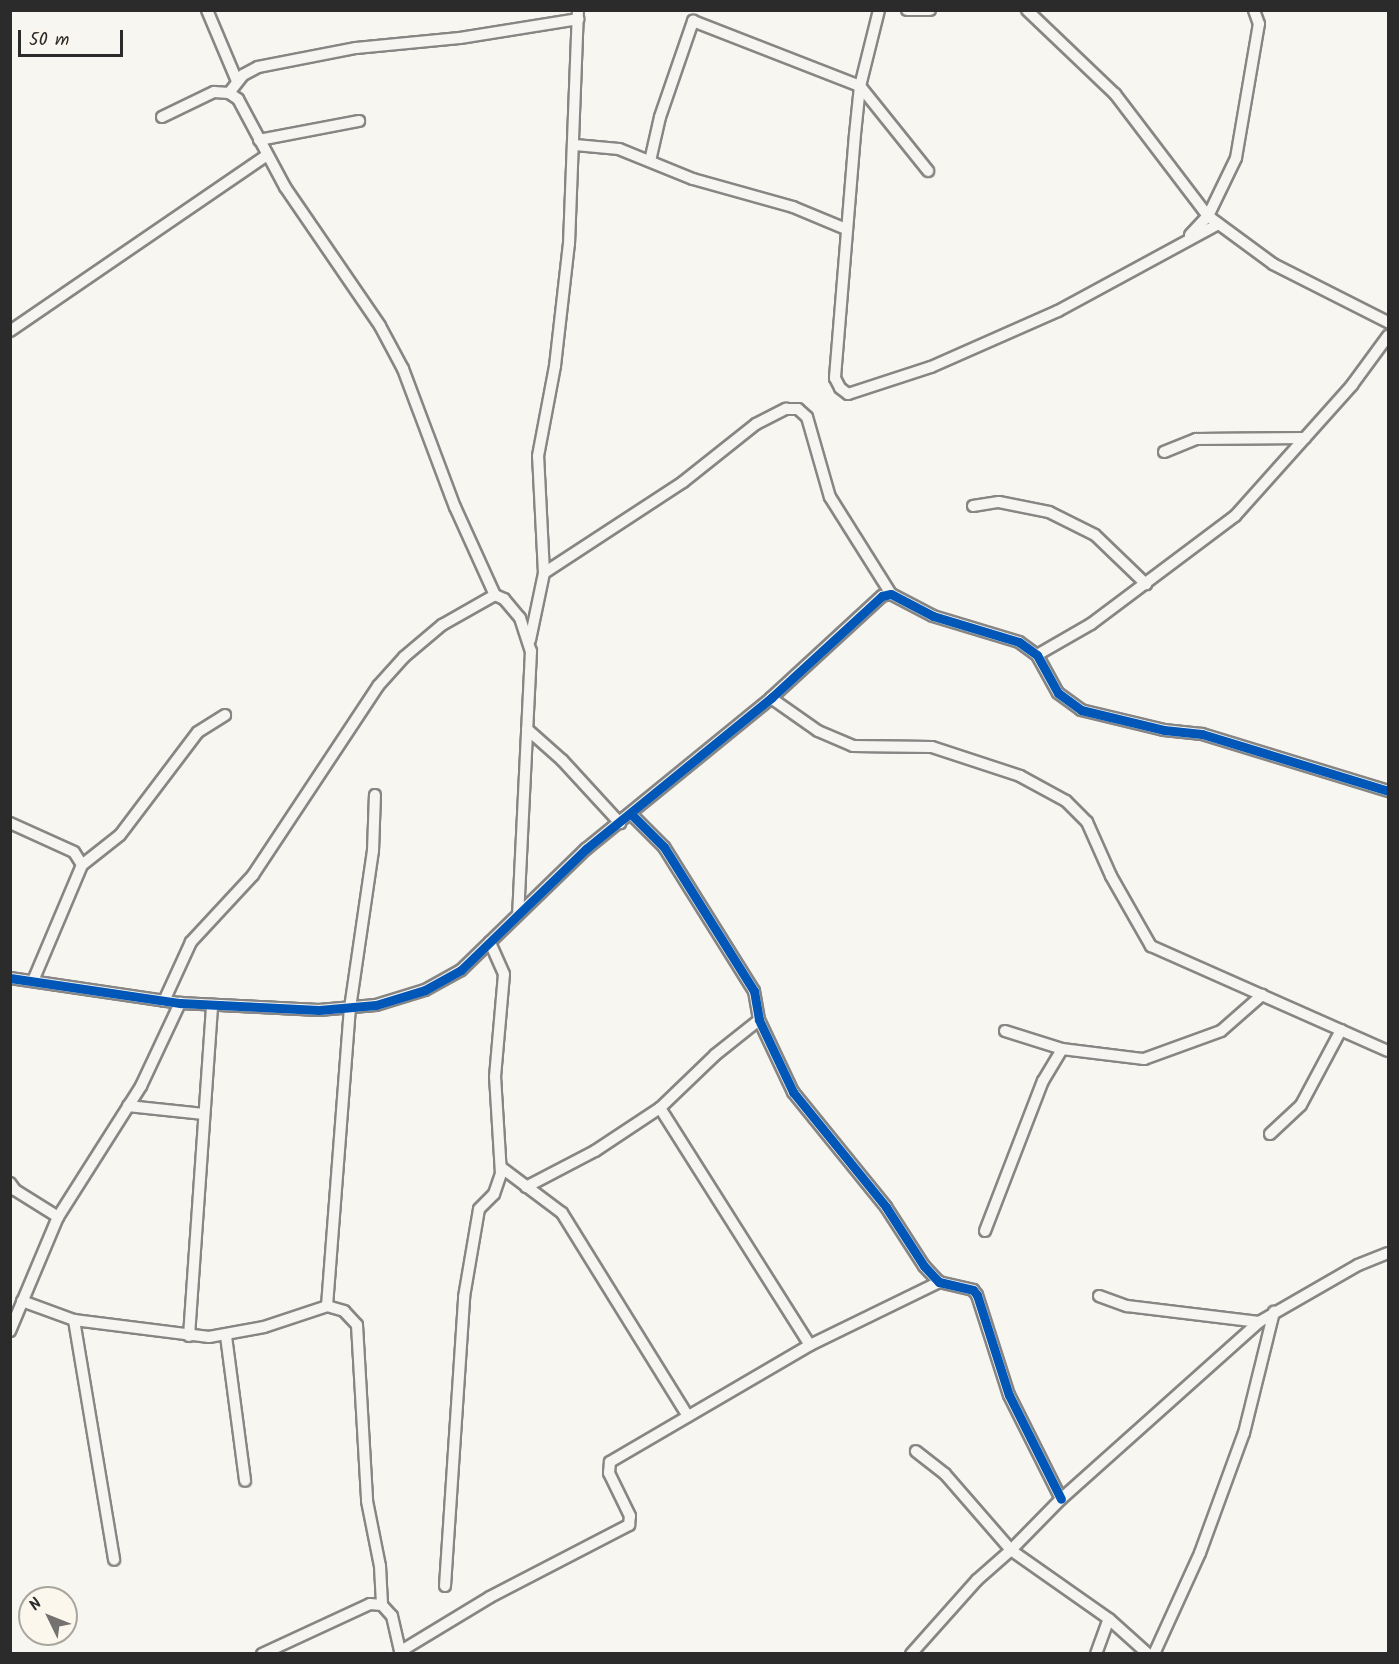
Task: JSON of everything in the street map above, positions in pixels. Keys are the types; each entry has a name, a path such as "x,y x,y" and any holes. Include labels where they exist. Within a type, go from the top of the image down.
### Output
{"street":[{"path":"207,10 237,81"},
{"path":"879,10 860,86 846,229 835,378 848,394 931,367 1058,311 1218,224"},
{"path":"907,10 930,10"},
{"path":"1026,10 1115,94 1208,216 1272,264 1389,322"},
{"path":"1181,244 1208,216 1236,158 1258,24 1254,10"},
{"path":"229,93 237,81 258,67 334,52 460,38 578,15 575,145 569,244 555,366 539,438 544,573 530,641 518,913"},
{"path":"650,162 660,117 693,21 860,86 928,171"},
{"path":"162,117 214,92 229,93 238,99 266,156 380,326 403,369 456,507 495,595 504,599 520,618 530,641"},
{"path":"259,140 359,121"},
{"path":"575,145 619,149 693,179 793,207 846,229"},
{"path":"10,331 266,156"},
{"path":"1037,655 1091,624 1235,516 1305,438 1389,336"},
{"path":"544,573 683,482 756,424 786,409 798,409 807,417 830,497 891,594 933,616 1019,642 1037,655 1058,693 1081,710 1164,730 1202,734 1389,791"},
{"path":"1164,452 1196,439 1305,438"},
{"path":"973,506 999,502 1049,512 1095,535 1146,584"},
{"path":"10,978 180,1003 319,1010 376,1005 425,990 461,970 585,849 620,823 771,698 882,596 891,594"},
{"path":"164,1001 191,942 253,875 378,686 404,657 442,625 495,595"},
{"path":"771,698 818,731 853,746 932,747 1020,776 1066,801 1087,822 1112,876 1151,945 1389,1051"},
{"path":"33,981 82,865 120,835 198,732 225,715"},
{"path":"526,729 562,760 620,823"},
{"path":"327,1306 350,1008 373,851 375,795"},
{"path":"631,814 664,847 699,898 754,992 759,1020 794,1092 866,1181 939,1282 977,1295 1009,1395 1061,1499"},
{"path":"10,823 74,852 82,865"},
{"path":"445,1586 464,1297 477,1238 477,1218 500,1182 502,1168 495,1077 504,974 490,942"},
{"path":"1005,1030 1062,1049 1144,1059 1221,1031 1262,995"},
{"path":"10,1332 58,1217 128,1106 173,1023 180,1003"},
{"path":"189,1336 213,1005"},
{"path":"526,1187 595,1151 660,1108 715,1055 759,1020"},
{"path":"1270,1134 1301,1105 1341,1030"},
{"path":"985,1230 1043,1082 1062,1049"},
{"path":"128,1106 204,1114"},
{"path":"660,1108 810,1345"},
{"path":"502,1168 562,1214 687,1416"},
{"path":"10,1183 15,1190 58,1217"},
{"path":"911,1653 977,1580 1011,1550 1061,1499 1259,1322 1389,1252"},
{"path":"22,1301 74,1320 189,1336 226,1336 327,1306 344,1311 357,1325 367,1501 380,1566 382,1605 392,1616 401,1652 490,1597 629,1526 630,1516 609,1473 610,1462 810,1345 939,1282"},
{"path":"1099,1296 1127,1306 1259,1322"},
{"path":"1154,1653 1200,1553 1244,1432 1274,1312"},
{"path":"74,1320 114,1560"},
{"path":"226,1336 245,1481"},
{"path":"916,1452 945,1474 1011,1550 1109,1619 1148,1653"},
{"path":"262,1653 347,1613 370,1604 382,1605"},
{"path":"1096,1653 1109,1619"}],"cycle path":[{"path":"10,978 180,1003 319,1010 376,1005 425,990 461,970 586,849 771,698 882,596 891,594 933,616 1019,642 1037,655 1058,693 1081,710 1164,730 1202,734 1388,791"},
{"path":"631,814 664,847 754,991 759,1020 793,1092 886,1207 924,1266 939,1282 973,1290 977,1295 1009,1395 1061,1499"}]}
